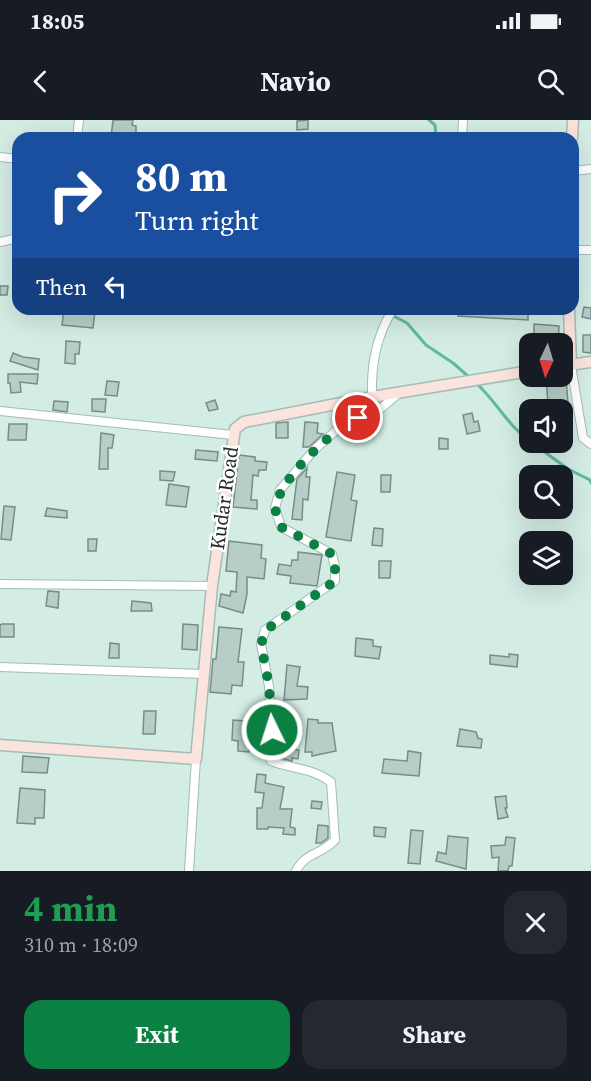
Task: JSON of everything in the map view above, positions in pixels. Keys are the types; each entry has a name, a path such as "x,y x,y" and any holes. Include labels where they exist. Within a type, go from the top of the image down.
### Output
{"street":[{"path":"372,397 373,355 378,336 390,315"},
{"path":"568,333 569,315"},
{"path":"573,364 591,362"},
{"name":"Kudar Road","path":"196,759 212,586 235,429 244,422 372,397 519,373"},
{"path":"572,387 583,438 591,444"},
{"path":"296,871 306,857 326,849 335,840 331,782 323,775 271,761 268,751 272,730 270,704 261,644 266,630 335,581 335,567 332,554 281,527 275,508 280,490 315,449 340,427 378,411 400,392"},
{"path":"0,411 233,435"},
{"path":"0,584 212,586"},
{"path":"0,667 204,674"},
{"path":"0,745 196,759 189,871"}],"building":[{"path":"113,120 133,120 132,125 136,126 136,132 112,132"},
{"path":"308,120 308,129 297,130 297,121"},
{"path":"0,286 8,286 7,295 0,295"},
{"path":"584,307 591,308 591,319 582,317"},
{"path":"63,315 95,315 93,328 62,325"},
{"path":"528,315 528,320 458,316"},
{"path":"534,324 559,326 559,333 534,333"},
{"path":"583,335 591,335 591,353 583,352"},
{"path":"66,341 80,342 79,354 75,354 75,364 65,363"},
{"path":"13,353 39,359 38,370 10,361"},
{"path":"8,374 38,374 37,384 20,382 21,392 11,393"},
{"path":"107,381 119,382 117,396 105,395"},
{"path":"547,387 567,387 568,399 548,399"},
{"path":"92,399 106,399 105,412 92,411"},
{"path":"215,400 218,409 209,411 206,403"},
{"path":"54,401 68,402 67,412 53,410"},
{"path":"472,413 474,422 478,421 480,431 467,434 463,415"},
{"path":"288,422 288,438 276,438 276,423"},
{"path":"305,422 318,423 317,433 323,434 309,447 303,447"},
{"path":"9,424 27,424 26,440 8,440"},
{"path":"101,433 114,435 112,448 108,448 108,469 99,469"},
{"path":"439,438 448,439 448,449 439,449"},
{"path":"196,450 218,452 217,461 195,459"},
{"path":"239,455 255,457 255,461 267,462 266,470 259,470 258,476 253,475 251,500 257,500 257,509 233,507"},
{"path":"307,468 306,477 310,477 308,500 303,499 302,520 292,519 297,479"},
{"path":"160,471 175,472 173,481 160,480"},
{"path":"337,472 355,475 351,500 357,501 351,541 326,537"},
{"path":"381,475 391,475 390,492 381,492"},
{"path":"169,484 189,487 186,507 166,505"},
{"path":"4,506 15,507 11,540 1,539"},
{"path":"47,508 67,511 67,518 45,516"},
{"path":"374,528 383,529 382,546 372,545"},
{"path":"88,539 97,539 96,551 88,551"},
{"path":"229,541 262,545 261,558 266,559 264,579 247,577 247,594 243,613 219,606 221,594 230,596 231,591 236,592 237,572 226,571"},
{"path":"298,552 322,555 317,586 290,583 291,576 277,574 279,564 291,566 292,560 298,560"},
{"path":"379,561 391,561 390,578 379,578"},
{"path":"48,591 59,592 58,608 46,606"},
{"path":"132,601 151,603 152,611 131,611"},
{"path":"14,624 14,637 0,637 0,625"},
{"path":"183,624 198,625 197,650 182,649"},
{"path":"219,627 242,629 238,662 244,662 242,686 232,685 231,694 210,692"},
{"path":"356,638 373,640 373,646 381,647 379,659 355,656"},
{"path":"110,643 119,644 119,658 109,658"},
{"path":"509,654 518,655 517,667 490,664 490,655 509,657"},
{"path":"287,665 300,667 297,686 308,687 307,699 284,700"},
{"path":"144,711 156,711 155,734 143,734"},
{"path":"308,719 318,720 318,723 332,723 336,751 312,756 312,752 305,752"},
{"path":"233,720 258,722 256,742 249,741 249,752 238,751 238,741 232,740"},
{"path":"460,729 476,732 478,738 482,739 481,748 457,746"},
{"path":"280,749 299,750 298,759 292,758 292,761 280,758"},
{"path":"408,751 421,753 419,776 382,773 384,759 407,761"},
{"path":"23,756 49,758 47,773 22,772"},
{"path":"257,774 266,775 265,783 284,787 280,809 292,809 290,827 295,828 295,835 283,834 284,828 257,829 257,808 262,808 264,793 255,792"},
{"path":"20,788 45,790 44,818 35,818 35,824 17,823"},
{"path":"506,796 507,808 505,808 508,817 498,819 495,797"},
{"path":"312,801 322,802 321,809 311,808"},
{"path":"318,825 328,826 328,838 321,843 316,843"},
{"path":"374,827 386,828 385,837 374,836"},
{"path":"411,830 423,831 420,864 408,863"},
{"path":"448,836 468,838 466,869 436,861 438,852 446,854"},
{"path":"506,837 515,838 512,866 509,866 508,871 498,871 499,857 492,858 491,846 505,845"}],"waterway":[{"path":"429,120 435,125 436,132"},
{"path":"392,315 407,323 426,345 469,377"},
{"path":"476,383 519,432"},
{"path":"546,453 568,469 590,480 591,483"}],"route":[{"path":"272,730 269,686 261,644 266,630 335,581 332,554 281,527 275,508 280,490 315,449 340,427 358,418"}]}
